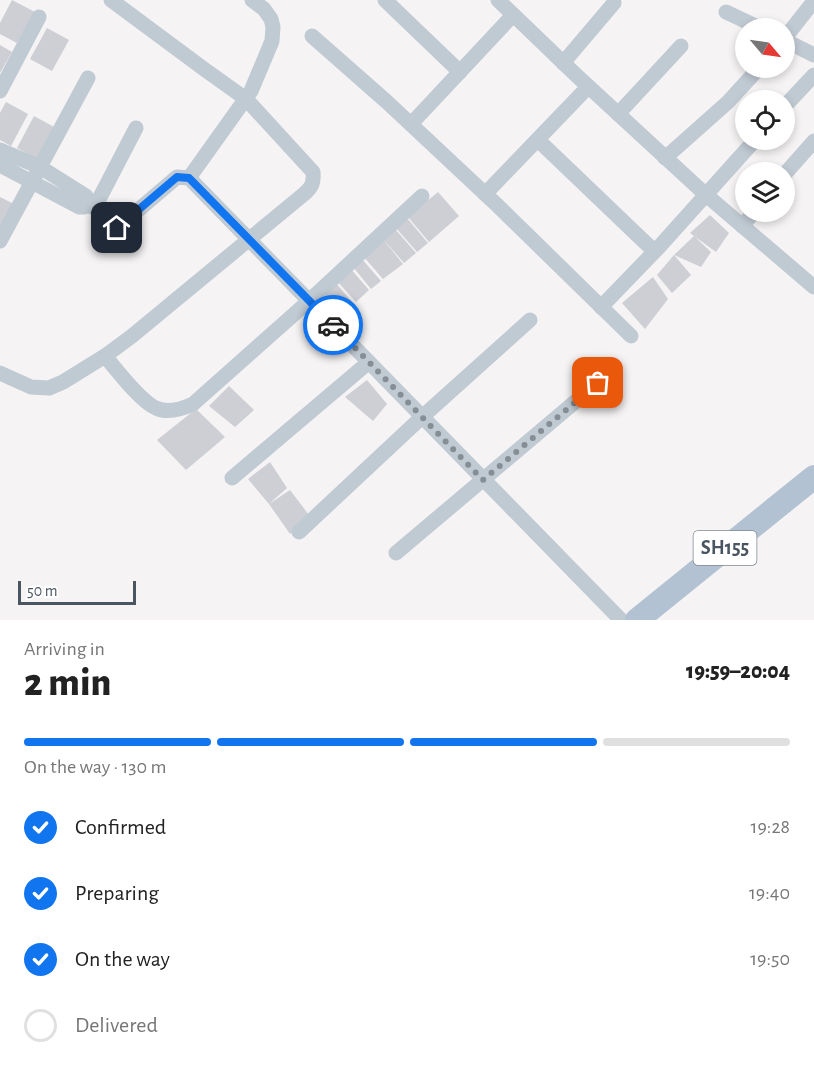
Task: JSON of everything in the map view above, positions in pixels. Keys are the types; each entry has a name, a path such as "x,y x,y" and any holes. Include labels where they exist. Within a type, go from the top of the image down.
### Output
{"main road":[{"name":"SH155","path":"647,618 814,477"},
{"name":"SH155","path":"647,618 814,489"}],"street":[{"path":"0,373 31,387 49,388 63,382 132,336 312,187 314,172 246,99 111,0"},
{"path":"189,178 251,91 272,41 272,19 252,0"},
{"path":"385,0 459,72"},
{"path":"795,26 814,1"},
{"path":"563,63 614,3"},
{"path":"411,124 459,72 507,5 588,87 705,195 814,287"},
{"path":"726,12 739,18"},
{"path":"0,91 39,17"},
{"path":"312,36 411,124 631,336"},
{"path":"618,114 681,46"},
{"path":"795,46 814,55"},
{"path":"795,95 814,75"},
{"path":"0,241 88,78"},
{"path":"665,158 728,102 750,78"},
{"path":"485,194 588,87"},
{"path":"87,204 92,207 96,205 136,128"},
{"path":"538,140 654,251"},
{"path":"795,163 814,141"},
{"path":"0,150 39,167 86,196 87,204"},
{"path":"601,307 746,150"},
{"path":"0,165 79,207 87,204"},
{"path":"102,241 177,177 189,178 621,620"},
{"path":"105,356 144,399 156,408 171,411 193,404 422,196"},
{"path":"742,226 745,222"},
{"path":"299,532 530,320"},
{"path":"232,478 369,362"},
{"path":"396,554 614,369"}],"building":[{"path":"12,0 35,12 17,43 0,34 0,23"},
{"path":"47,28 69,40 52,71 30,59"},
{"path":"0,45 12,52 0,73"},
{"path":"6,102 28,114 11,146 0,140 0,113"},
{"path":"34,116 56,128 39,160 17,148"},
{"path":"438,192 459,216 429,242 408,217"},
{"path":"0,197 14,204 0,231"},
{"path":"710,215 729,233 716,252 690,233"},
{"path":"407,218 428,243 417,252 396,228"},
{"path":"395,229 416,253 404,263 383,239"},
{"path":"694,236 711,252 701,267 674,255"},
{"path":"383,239 403,264 383,279 363,256"},
{"path":"674,255 691,275 672,293 657,275"},
{"path":"362,259 381,281 371,289 353,267"},
{"path":"350,268 369,290 356,302 336,280"},
{"path":"653,277 668,299 645,329 622,303"},
{"path":"335,282 353,303 342,312 324,292"},
{"path":"367,380 387,404 373,421 345,397"},
{"path":"229,386 254,410 235,427 209,406"},
{"path":"196,409 225,437 186,470 157,440"},
{"path":"270,462 287,488 269,504 248,479"},
{"path":"290,490 312,519 290,534 269,504"}],"way so far":[{"path":"333,325 483,480 598,383"}],"route":[{"path":"117,228 177,177 189,178 333,325"}]}
